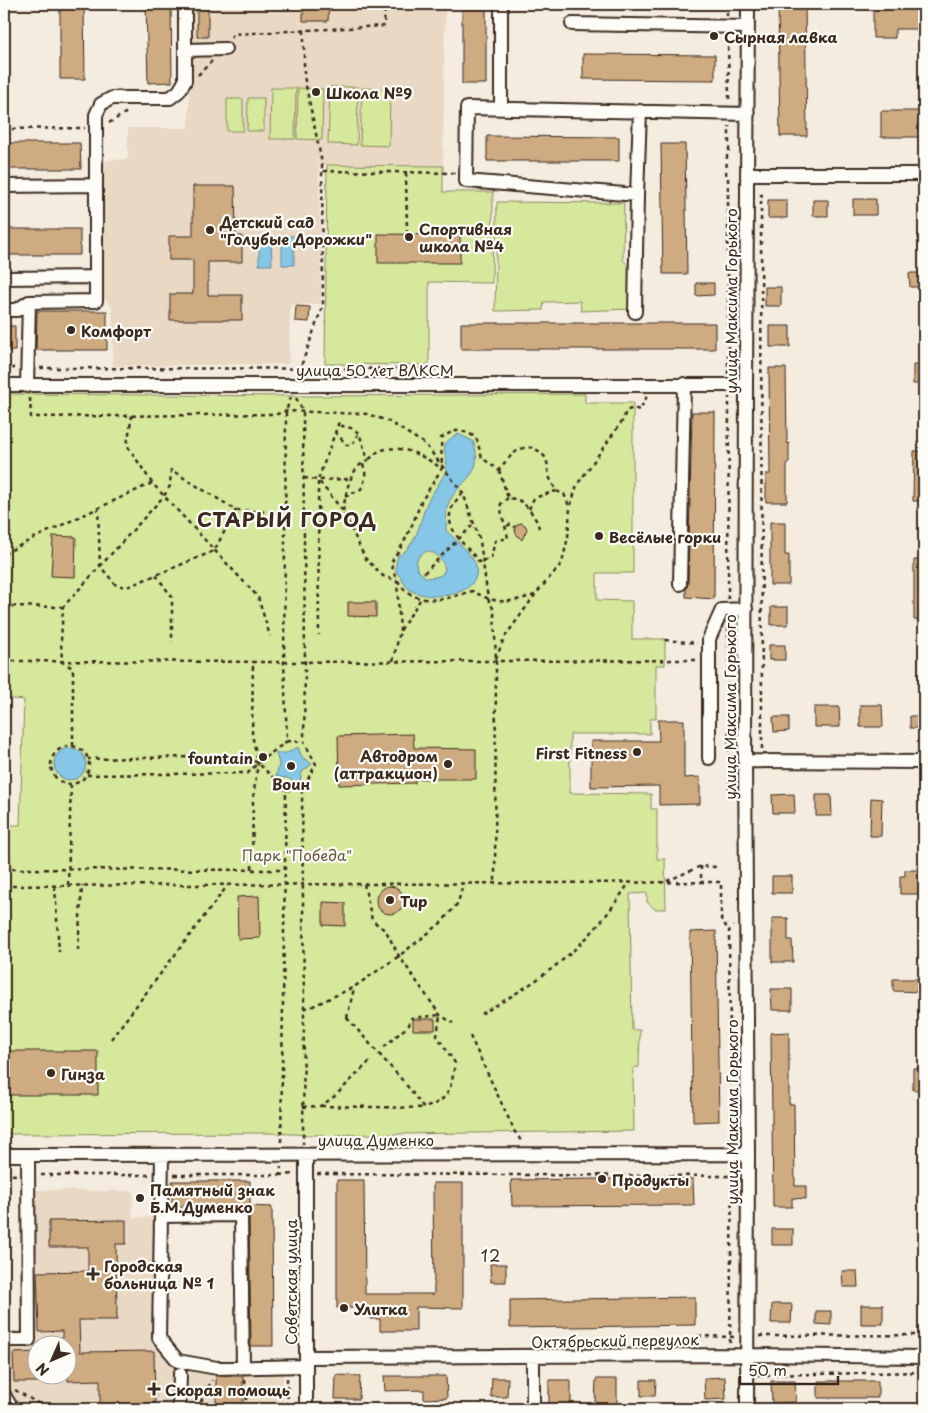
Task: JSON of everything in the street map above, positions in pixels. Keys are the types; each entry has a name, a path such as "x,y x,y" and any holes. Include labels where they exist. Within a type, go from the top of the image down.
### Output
{"street":[{"path":"4,310 17,310 29,302 96,301 96,115 101,104 112,98 170,98 179,91 185,81 185,4"},
{"path":"501,4 501,108"},
{"name":"улица Максима Горького","path":"747,1409 752,1355 746,1337 748,1154 745,761 748,4"},
{"path":"572,24 748,27"},
{"path":"185,50 225,50"},
{"path":"637,195 466,181 467,108 748,114"},
{"path":"635,312 640,111"},
{"path":"747,174 924,174"},
{"path":"4,186 96,185"},
{"path":"4,278 96,277"},
{"path":"27,386 29,302"},
{"path":"680,584 684,384"},
{"name":"улица 50 лет ВЛКСМ","path":"4,385 746,385"},
{"path":"709,758 709,639 722,610 746,609"},
{"path":"745,761 924,762"},
{"name":"улица Думенко","path":"4,1155 281,1155 304,1150 748,1154"},
{"name":"Советская улица","path":"304,1150 306,1174 306,1409"},
{"path":"4,1340 29,1340 28,1155"},
{"name":"Октябрьский переулок","path":"162,1155 159,1338 178,1361 244,1371 306,1362 533,1357 752,1355 924,1357"},
{"path":"161,1216 241,1215 244,1371"},
{"path":"532,1409 533,1357"},
{"path":"179,1409 180,1374"},
{"path":"7,1392 12,1409"}],"path":[{"path":"225,50 233,34 384,26 385,4"},
{"path":"727,4 729,113 729,152 726,176 728,178 728,790 737,790"},
{"path":"294,386 323,305 322,163 304,76 304,30"},
{"path":"322,171 466,174"},
{"path":"406,173 407,231"},
{"path":"761,749 761,195 763,195"},
{"path":"4,368 438,369"},
{"path":"496,661 504,638 535,595 562,563 568,538 570,508 578,484 623,420 626,411 633,408 640,410 650,392 650,384"},
{"path":"27,386 30,392 30,417 277,414 286,411 367,414 388,421 425,444 463,494 480,541 488,599 494,610 496,661 495,883"},
{"path":"287,740 284,662 286,411 293,392 303,411 304,742 316,764 302,790 304,1150"},
{"path":"132,415 127,445 152,483 258,597 270,636"},
{"path":"318,635 318,480 339,422 342,426 351,428 359,433 368,460"},
{"path":"393,662 400,631 397,581 391,563 413,523 420,502 442,468 441,438 454,430 460,430 476,437 482,458 499,470 508,498"},
{"path":"334,432 347,445 352,445 359,433"},
{"path":"499,470 511,454 527,447 544,457 547,463 548,474 556,491"},
{"path":"343,511 350,479 362,462 368,460 381,450 395,450 421,455 442,468"},
{"path":"345,497 362,489 366,472 362,462"},
{"path":"62,662 61,641 64,607 164,496 170,486 171,470 236,510 285,513"},
{"path":"304,478 318,480 350,479"},
{"path":"318,480 343,511 365,558 383,576 397,581 407,592 420,600 445,599 472,591 488,599 510,602 535,595"},
{"path":"4,554 98,507 152,483"},
{"path":"528,510 534,498 556,491 564,494 570,508"},
{"path":"463,494 453,503 450,516 451,528 458,539 483,567"},
{"path":"482,561 491,558 495,541 508,538 500,511 501,504 508,498 516,499 528,510 537,521 539,528"},
{"path":"98,507 100,566 116,585 127,587 214,550 236,510"},
{"path":"424,573 474,524"},
{"path":"506,526 511,524 515,527"},
{"path":"156,575 172,598 172,642"},
{"path":"400,631 420,600"},
{"path":"4,606 64,607"},
{"path":"4,661 393,662 662,660"},
{"path":"62,662 73,668 73,746"},
{"path":"252,869 253,798 258,763 252,734 253,662"},
{"path":"87,774 248,773 287,740 304,742"},
{"path":"73,746 80,749 88,759 90,766 87,774 77,783 60,782 54,776 51,768 51,762 60,749 73,746"},
{"path":"88,759 244,756 258,763 286,790 302,790"},
{"path":"68,886 71,784"},
{"path":"280,1175 286,790"},
{"path":"665,882 701,866 717,867"},
{"path":"701,866 701,882"},
{"path":"4,869 284,870"},
{"path":"481,1014 518,993 551,970 592,932 629,882"},
{"path":"4,886 721,882 721,919 729,931"},
{"path":"304,1008 311,1007 354,987 399,956 441,923 458,902 463,883"},
{"path":"364,884 372,920 386,931 399,956 440,1015 453,1023"},
{"path":"78,950 82,885"},
{"path":"111,1039 228,885"},
{"path":"55,886 60,952"},
{"path":"354,987 347,1018 404,1082 424,1108"},
{"path":"384,1047 409,1025 411,1018 440,1015"},
{"path":"303,1107 424,1108 444,1098 452,1081 455,1063 437,1036 440,1015"},
{"path":"470,1036 515,1132 522,1142"},
{"path":"321,1106 335,1096 372,1059"},
{"path":"4,1174 732,1176"},
{"path":"759,1335 752,1355 759,1375 924,1372"},
{"path":"698,1336 924,1335"},
{"path":"287,1366 288,1409"},
{"path":"244,1371 247,1409"},
{"path":"197,1409 215,1375"},
{"path":"7,1392 17,1390 48,1409"}],"shaded area":[{"path":"193,4 445,4 443,166 319,165 321,304 290,305 289,364 113,366 112,308 100,292 101,168 107,160 128,159 128,128 189,128 189,55 192,40"},
{"name":"Городская больница № 1","path":"32,1190 133,1191 132,1218 155,1217 153,1343 174,1368 206,1374 283,1373 283,1409 4,1409 4,1331 33,1330"}],"green space":[{"path":"330,87 358,87 357,145 328,144"},
{"path":"271,88 296,88 295,139 270,139"},
{"path":"298,88 323,89 322,140 297,139"},
{"path":"362,88 390,89 389,146 360,145"},
{"path":"248,98 264,98 264,131 247,131"},
{"path":"227,99 243,99 243,131 227,131"},
{"name":"Спортивная школа №4","path":"327,165 443,166 443,192 493,192 492,283 429,282 429,365 325,364"},
{"path":"497,202 624,203 623,260 632,269 632,309 581,311 580,301 544,302 543,310 495,311"},
{"name":"Парк \"Победа\"","path":"4,394 310,396 585,394 585,403 633,403 633,573 597,573 597,600 632,601 632,639 665,639 665,665 656,665 656,719 650,719 650,734 570,734 570,793 651,794 651,809 657,809 657,859 665,859 666,909 655,909 647,902 647,893 630,894 632,1030 640,1030 639,1067 633,1068 634,1131 311,1135 272,1133 4,1134 4,825 20,825 24,700 4,698"}],"water":[{"path":"282,236 294,236 294,265 282,265"},
{"path":"259,238 271,238 272,265 259,265"},
{"path":"458,434 473,441 476,452 476,461 471,475 449,502 446,530 474,561 476,576 471,584 463,590 442,596 430,596 410,590 396,572 396,564 398,556 410,546 414,539 427,503 446,470 447,465 444,451 451,438","holes":["427,551 439,557 445,569 442,575 426,578 417,569 416,562 420,555"]},
{"path":"298,747 302,757 312,764 302,772 299,785 288,778 276,777 279,764 276,753 287,753"},
{"path":"70,748 76,749 81,753 85,758 85,770 81,775 76,779 70,780 64,779 59,775 55,770 54,764 55,758 59,753 64,749"}],"building":[{"path":"60,4 84,4 85,79 60,79"},
{"path":"146,4 171,4 172,82 148,83"},
{"path":"197,4 208,4 208,37 197,37"},
{"path":"303,4 329,4 328,21 303,21"},
{"path":"462,4 486,4 486,84 462,84"},
{"path":"778,4 805,4 807,136 780,136"},
{"path":"873,5 924,5 924,29 895,29 895,38 873,38"},
{"path":"583,54 715,55 715,80 583,79"},
{"path":"881,111 924,111 924,137 881,137"},
{"path":"487,136 619,137 619,161 487,161"},
{"path":"4,143 80,143 81,169 4,169"},
{"path":"661,144 685,144 687,274 663,274"},
{"path":"193,186 235,186 236,236 242,236 242,262 208,262 208,295 242,295 242,320 170,320 170,294 193,294 193,260 169,260 169,236 193,236"},
{"path":"853,199 876,199 876,215 853,215"},
{"path":"768,200 787,200 787,218 768,218"},
{"path":"813,200 828,200 828,216 813,216"},
{"path":"4,229 80,229 80,255 4,255"},
{"path":"378,234 460,235 460,263 378,263"},
{"path":"909,273 924,273 924,287 910,287"},
{"path":"696,283 714,283 714,295 696,296"},
{"path":"765,287 781,287 781,306 765,306"},
{"path":"296,306 310,307 309,322 295,321"},
{"name":"Комфорт","path":"37,311 107,311 107,350 36,350"},
{"path":"461,323 715,323 715,349 461,349"},
{"path":"4,326 15,326 15,351 4,351"},
{"path":"770,326 790,326 790,347 770,347"},
{"path":"913,365 924,365 924,384 913,384"},
{"path":"769,368 786,368 787,443 789,443 787,502 766,502 766,474 770,474"},
{"path":"692,412 715,412 714,599 686,597 688,584"},
{"path":"914,451 924,451 924,501 913,501"},
{"path":"770,522 785,522 785,555 789,555 789,585 770,585"},
{"path":"521,523 527,529 522,540 516,534 515,529"},
{"path":"53,536 76,537 75,577 51,576"},
{"path":"914,560 924,560 924,620 914,620"},
{"path":"348,602 376,602 376,617 348,616"},
{"path":"771,607 788,607 788,625 771,625"},
{"path":"769,645 785,645 785,660 769,660"},
{"path":"860,705 882,705 883,727 860,727"},
{"path":"814,707 839,707 840,727 814,727"},
{"path":"910,716 924,716 924,728 910,728"},
{"path":"773,717 789,717 789,731 774,732"},
{"name":"First Fitness","path":"658,720 684,720 684,778 700,777 700,804 659,805 659,786 591,787 591,741 659,741"},
{"path":"413,734 414,748 476,749 476,779 415,779 415,783 339,785 338,736"},
{"path":"794,794 795,813 773,813 772,795"},
{"path":"816,795 831,795 832,816 816,816"},
{"path":"871,798 882,799 881,836 870,836"},
{"path":"905,870 924,870 924,894 900,894 900,876 905,876"},
{"path":"772,876 792,876 792,893 772,893"},
{"name":"Тир","path":"390,886 400,890 404,900 400,910 390,914 380,910 376,900 380,890"},
{"path":"259,896 260,938 238,939 237,897"},
{"path":"323,902 345,903 345,926 323,925"},
{"path":"772,918 788,918 788,940 792,940 793,962 772,962"},
{"path":"716,931 719,1121 693,1122 690,932"},
{"path":"893,979 924,979 924,992 893,991"},
{"path":"771,989 792,989 792,1010 772,1010"},
{"path":"413,1019 435,1019 435,1030 413,1030"},
{"path":"789,1032 789,1104 794,1104 795,1186 806,1186 806,1199 792,1198 792,1207 773,1207 771,1033"},
{"name":"Гинза","path":"4,1051 98,1051 98,1095 4,1095"},
{"path":"913,1068 924,1068 924,1090 913,1090"},
{"path":"693,1179 694,1205 512,1206 511,1180"},
{"path":"337,1180 364,1180 365,1294 434,1294 433,1183 463,1183 463,1308 416,1307 416,1331 380,1331 380,1319 370,1319 370,1308 337,1308"},
{"path":"172,1181 250,1181 250,1206 172,1206"},
{"path":"247,1206 272,1207 273,1346 251,1346 249,1215"},
{"path":"126,1220 126,1244 116,1244 117,1320 79,1320 80,1352 154,1351 155,1403 100,1404 100,1380 78,1381 78,1336 62,1336 62,1331 39,1332 37,1272 88,1271 88,1247 49,1247 49,1221"},
{"path":"772,1229 793,1229 793,1245 772,1245"},
{"path":"490,1264 506,1264 506,1282 491,1282"},
{"path":"842,1271 857,1271 858,1287 843,1287"},
{"path":"695,1297 695,1325 510,1328 510,1300"},
{"path":"772,1304 792,1304 791,1323 771,1323"},
{"path":"861,1305 883,1305 883,1324 861,1324"},
{"path":"816,1311 831,1311 831,1325 816,1324"},
{"path":"28,1352 28,1382 14,1382 13,1353"},
{"path":"336,1375 360,1376 359,1399 335,1399"},
{"path":"216,1376 243,1376 243,1409 216,1409"},
{"path":"384,1376 446,1376 447,1398 424,1399 424,1390 385,1391"},
{"path":"725,1377 726,1399 705,1400 704,1378"},
{"path":"492,1378 508,1378 507,1397 491,1397"},
{"path":"596,1379 617,1379 617,1405 595,1405"},
{"path":"549,1380 571,1380 571,1406 549,1406"},
{"path":"641,1380 656,1380 655,1396 641,1396"},
{"path":"771,1381 795,1381 796,1402 772,1403"},
{"path":"818,1381 878,1381 878,1398 818,1398"}],"place":[{"name":"Сырная лавка","path":"714,36"},
{"name":"Школа №9","path":"316,92"},
{"name":"Детский сад \"Голубые Дорожки\"","path":"210,230"},
{"name":"Спортивная школа №4","path":"409,237"},
{"name":"Комфорт","path":"71,330"},
{"name":"Весёлые горки","path":"599,536"},
{"name":"First Fitness","path":"637,752"},
{"name":"fountain","path":"263,757"},
{"name":"Автодром (аттракцион)","path":"448,764"},
{"name":"Воин","path":"291,766"},
{"name":"Тир","path":"390,900"},
{"name":"Гинза","path":"51,1073"},
{"name":"Продукты","path":"602,1179"},
{"name":"Памятный знак Б.М.Думенко","path":"140,1198"},
{"name":"Городская больница № 1","path":"93,1274"},
{"name":"Улитка","path":"344,1308"},
{"name":"Скорая помощь","path":"154,1389"}],"district":[{"name":"СТАРЫЙ ГОРОД","path":"287,519"},
{"name":"12","path":"491,1255"}]}
